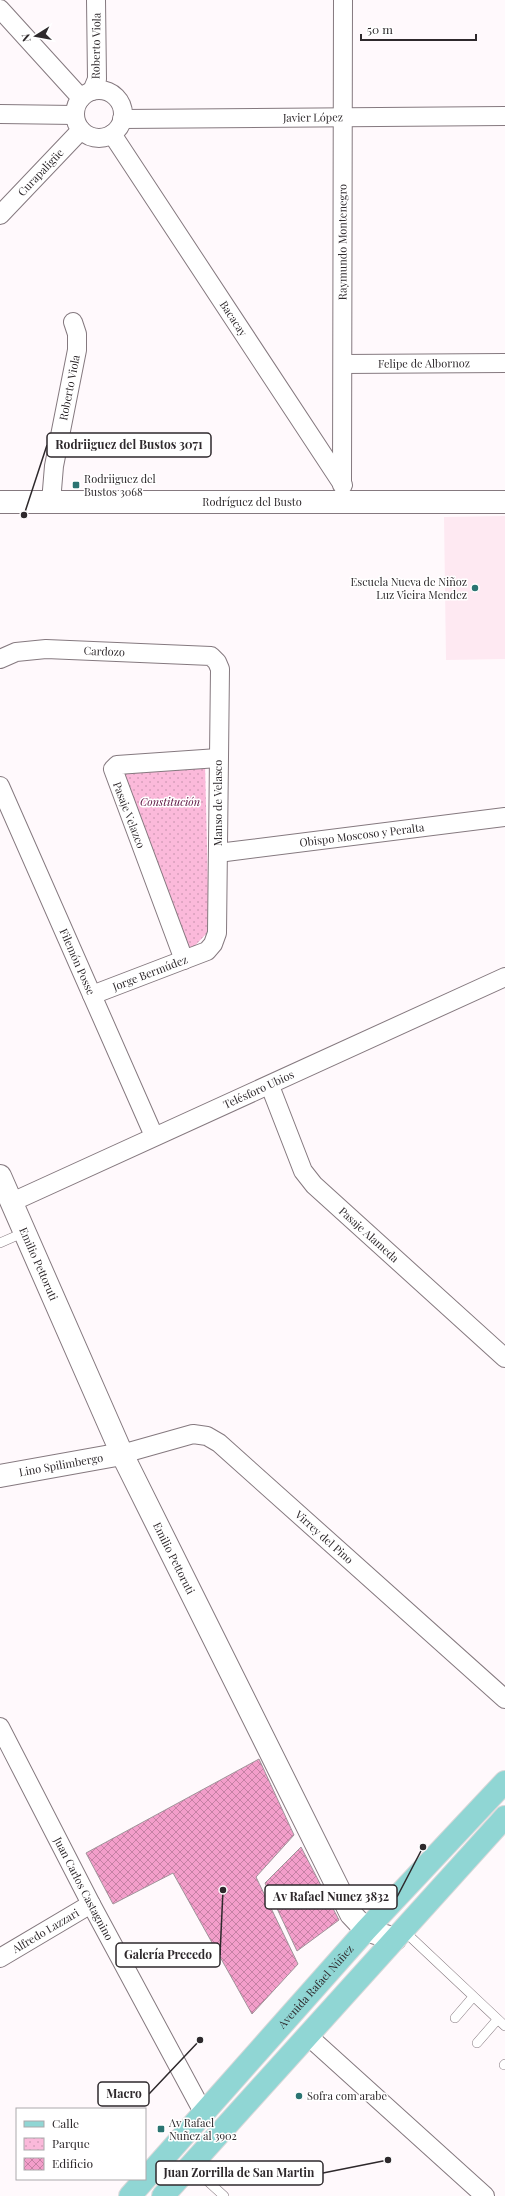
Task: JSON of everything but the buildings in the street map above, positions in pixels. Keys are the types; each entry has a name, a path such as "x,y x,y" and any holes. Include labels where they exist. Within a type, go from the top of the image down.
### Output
{"main road":[{"name":"Rodríguez del Busto","path":"0,502 505,502"},
{"name":"Emilio Pettoruti","path":"0,1176 122,1454 351,1914 366,1930"},
{"name":"Lino Spilimbergo","path":"0,1476 122,1454"},
{"name":"Avenida Rafael Núñez","path":"146,2178 366,1930 502,1785"},
{"path":"163,2196 307,2035 504,1820"},
{"path":"366,1930 399,1935"},
{"name":"Avenida Rafael Núñez","path":"130,2196 144,2180"}],"street":[{"name":"Roberto Viola","path":"87,94 97,79 96,0"},
{"name":"Raymundo Montenegro","path":"342,485 343,0"},
{"path":"0,9 87,94"},
{"path":"0,114 78,123 92,137 99,138 112,134 117,130 122,119 120,103 115,97 101,90 87,94 77,104 78,123"},
{"name":"Javier López","path":"122,119 505,116"},
{"name":"Curapaligüe","path":"0,215 78,123"},
{"name":"Bacacay","path":"112,134 354,503"},
{"name":"Roberto Viola","path":"51,502 54,466 77,350 77,334 73,322"},
{"name":"Felipe de Albornoz","path":"342,364 505,363"},
{"name":"Cardozo","path":"0,659 16,652 46,649 211,656"},
{"name":"Manso de Velasco","path":"207,951 213,944 217,933 220,669 217,662 211,656"},
{"name":"Pasaje Velazco","path":"184,960 113,769 117,765 218,758"},
{"name":"Filemón Posse","path":"0,786 4,805 92,995 154,1136"},
{"name":"Obispo Moscoso y Peralta","path":"218,853 505,818"},
{"name":"Jorge Bermúdez","path":"92,995 207,951"},
{"name":"Telésforo Ubios","path":"12,1202 154,1136 270,1086 505,977"},
{"name":"Pasaje Alameda","path":"270,1086 303,1171 314,1185 505,1358"},
{"name":"Virrey del Pino","path":"122,1454 193,1434 207,1436 219,1443 505,1699"},
{"name":"Juan Carlos Castagnino","path":"0,1727 91,1904 203,2112"},
{"path":"502,1785 499,1810 504,1820"},
{"name":"Alfredo Lazzari","path":"0,1958 91,1904"},
{"path":"307,2035 485,2196"}],"lane":[{"path":"0,1243 25,1232"},
{"path":"399,1935 505,2026"},
{"path":"455,2018 473,1997"},
{"path":"477,2043 497,2020"},
{"path":"190,2165 224,2196"}],"shaded area":[{"name":"Escuela Nueva de Niñoz Luz Vieira Mendez","path":"505,516 505,659 446,660 444,517"}],"green space":[{"name":"Constitución","path":"205,763 209,931 187,954 122,772"}],"place":[{"name":"Rodriiguez del Bustos 3068","path":"76,485"},
{"name":"Rodriiguez del Bustos 3071","path":"24,515"},
{"name":"Escuela Nueva de Niñoz Luz Vieira Mendez","path":"475,588"},
{"name":"Av Rafael Nunez 3832","path":"423,1847"},
{"name":"Galería Precedo","path":"223,1890"},
{"name":"Macro","path":"200,2040"},
{"name":"Sofra com arabe","path":"299,2096"},
{"name":"Av Rafael Nuñez al 3902","path":"161,2129"},
{"name":"Juan Zorrilla de San Martin","path":"388,2160"}]}
